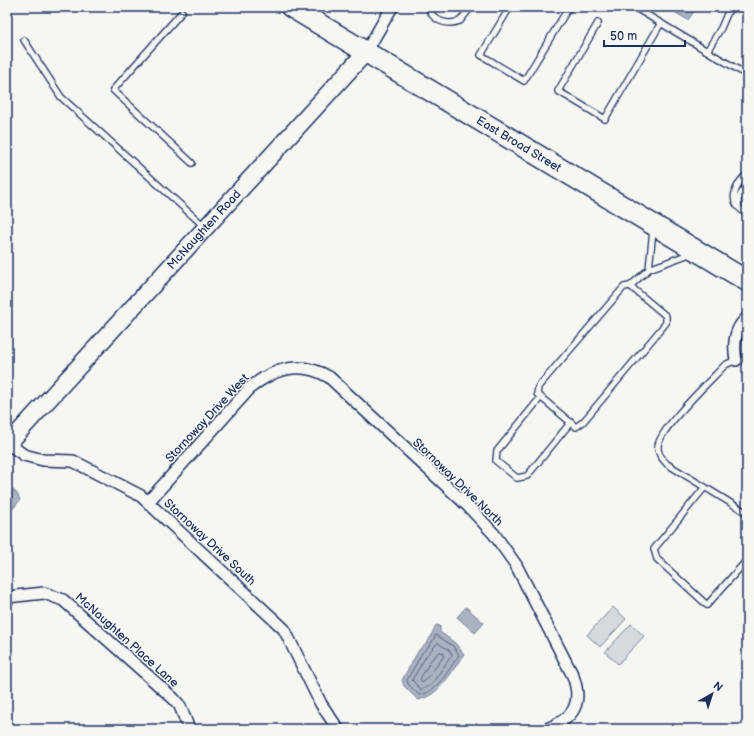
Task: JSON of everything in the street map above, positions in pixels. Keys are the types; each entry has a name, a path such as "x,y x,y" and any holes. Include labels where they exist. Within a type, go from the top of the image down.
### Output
{"highway":[{"name":"East Broad Street","path":"291,7 747,281"}],"street":[{"name":"McNaughten Road","path":"7,444 206,229 366,52 392,7"},
{"path":"742,360 734,340 737,330 747,318"},
{"name":"Stornoway Drive West","path":"148,502 251,387 271,373 296,368"},
{"name":"Stornoway Drive North","path":"296,368 318,371 329,378 481,519 498,538 516,565 573,676 578,690 578,699 574,711 569,717 547,729"},
{"name":"Stornoway Drive South","path":"7,444 24,455 43,460 73,461 124,486 148,502 284,629 321,704 338,729"},
{"name":"McNaughten Place Lane","path":"7,597 44,593 63,600 173,698 180,706 189,729"}],"lane":[{"path":"428,7 433,17 446,24 460,21 466,16 471,7"},
{"path":"510,7 481,55 524,81 569,7"},
{"path":"634,7 747,75"},
{"path":"707,51 721,28 730,7"},
{"path":"182,12 113,90 192,163"},
{"path":"598,24 558,91 605,119 661,23"},
{"path":"24,40 61,97 206,229"},
{"path":"745,213 738,208 733,198 734,192 741,180 747,175"},
{"path":"745,213 740,208 738,200 747,183"},
{"path":"650,269 654,225"},
{"path":"630,286 650,269 697,251"},
{"path":"624,286 630,286 666,316 666,323 583,422 576,426 537,394 538,387 603,309 624,286"},
{"path":"742,360 724,366 665,430 658,444 658,450 661,458 667,464 747,513"},
{"path":"541,397 497,451 496,461 506,470 516,478 527,476 571,422"},
{"path":"705,487 654,549 657,559 707,605 747,560"}],"shaded area":[{"path":"613,607 626,619 600,647 587,635"},
{"path":"631,624 644,636 618,664 605,652"}],"water":[{"path":"666,7 697,7 688,20"},
{"path":"7,488 12,489 18,495 20,500 7,516"},
{"path":"466,607 484,623 475,633 457,617"},
{"path":"436,625 440,626 440,632 455,643 464,654 445,682 439,688 426,697 418,700 404,686 402,680 419,650 428,642"}]}
